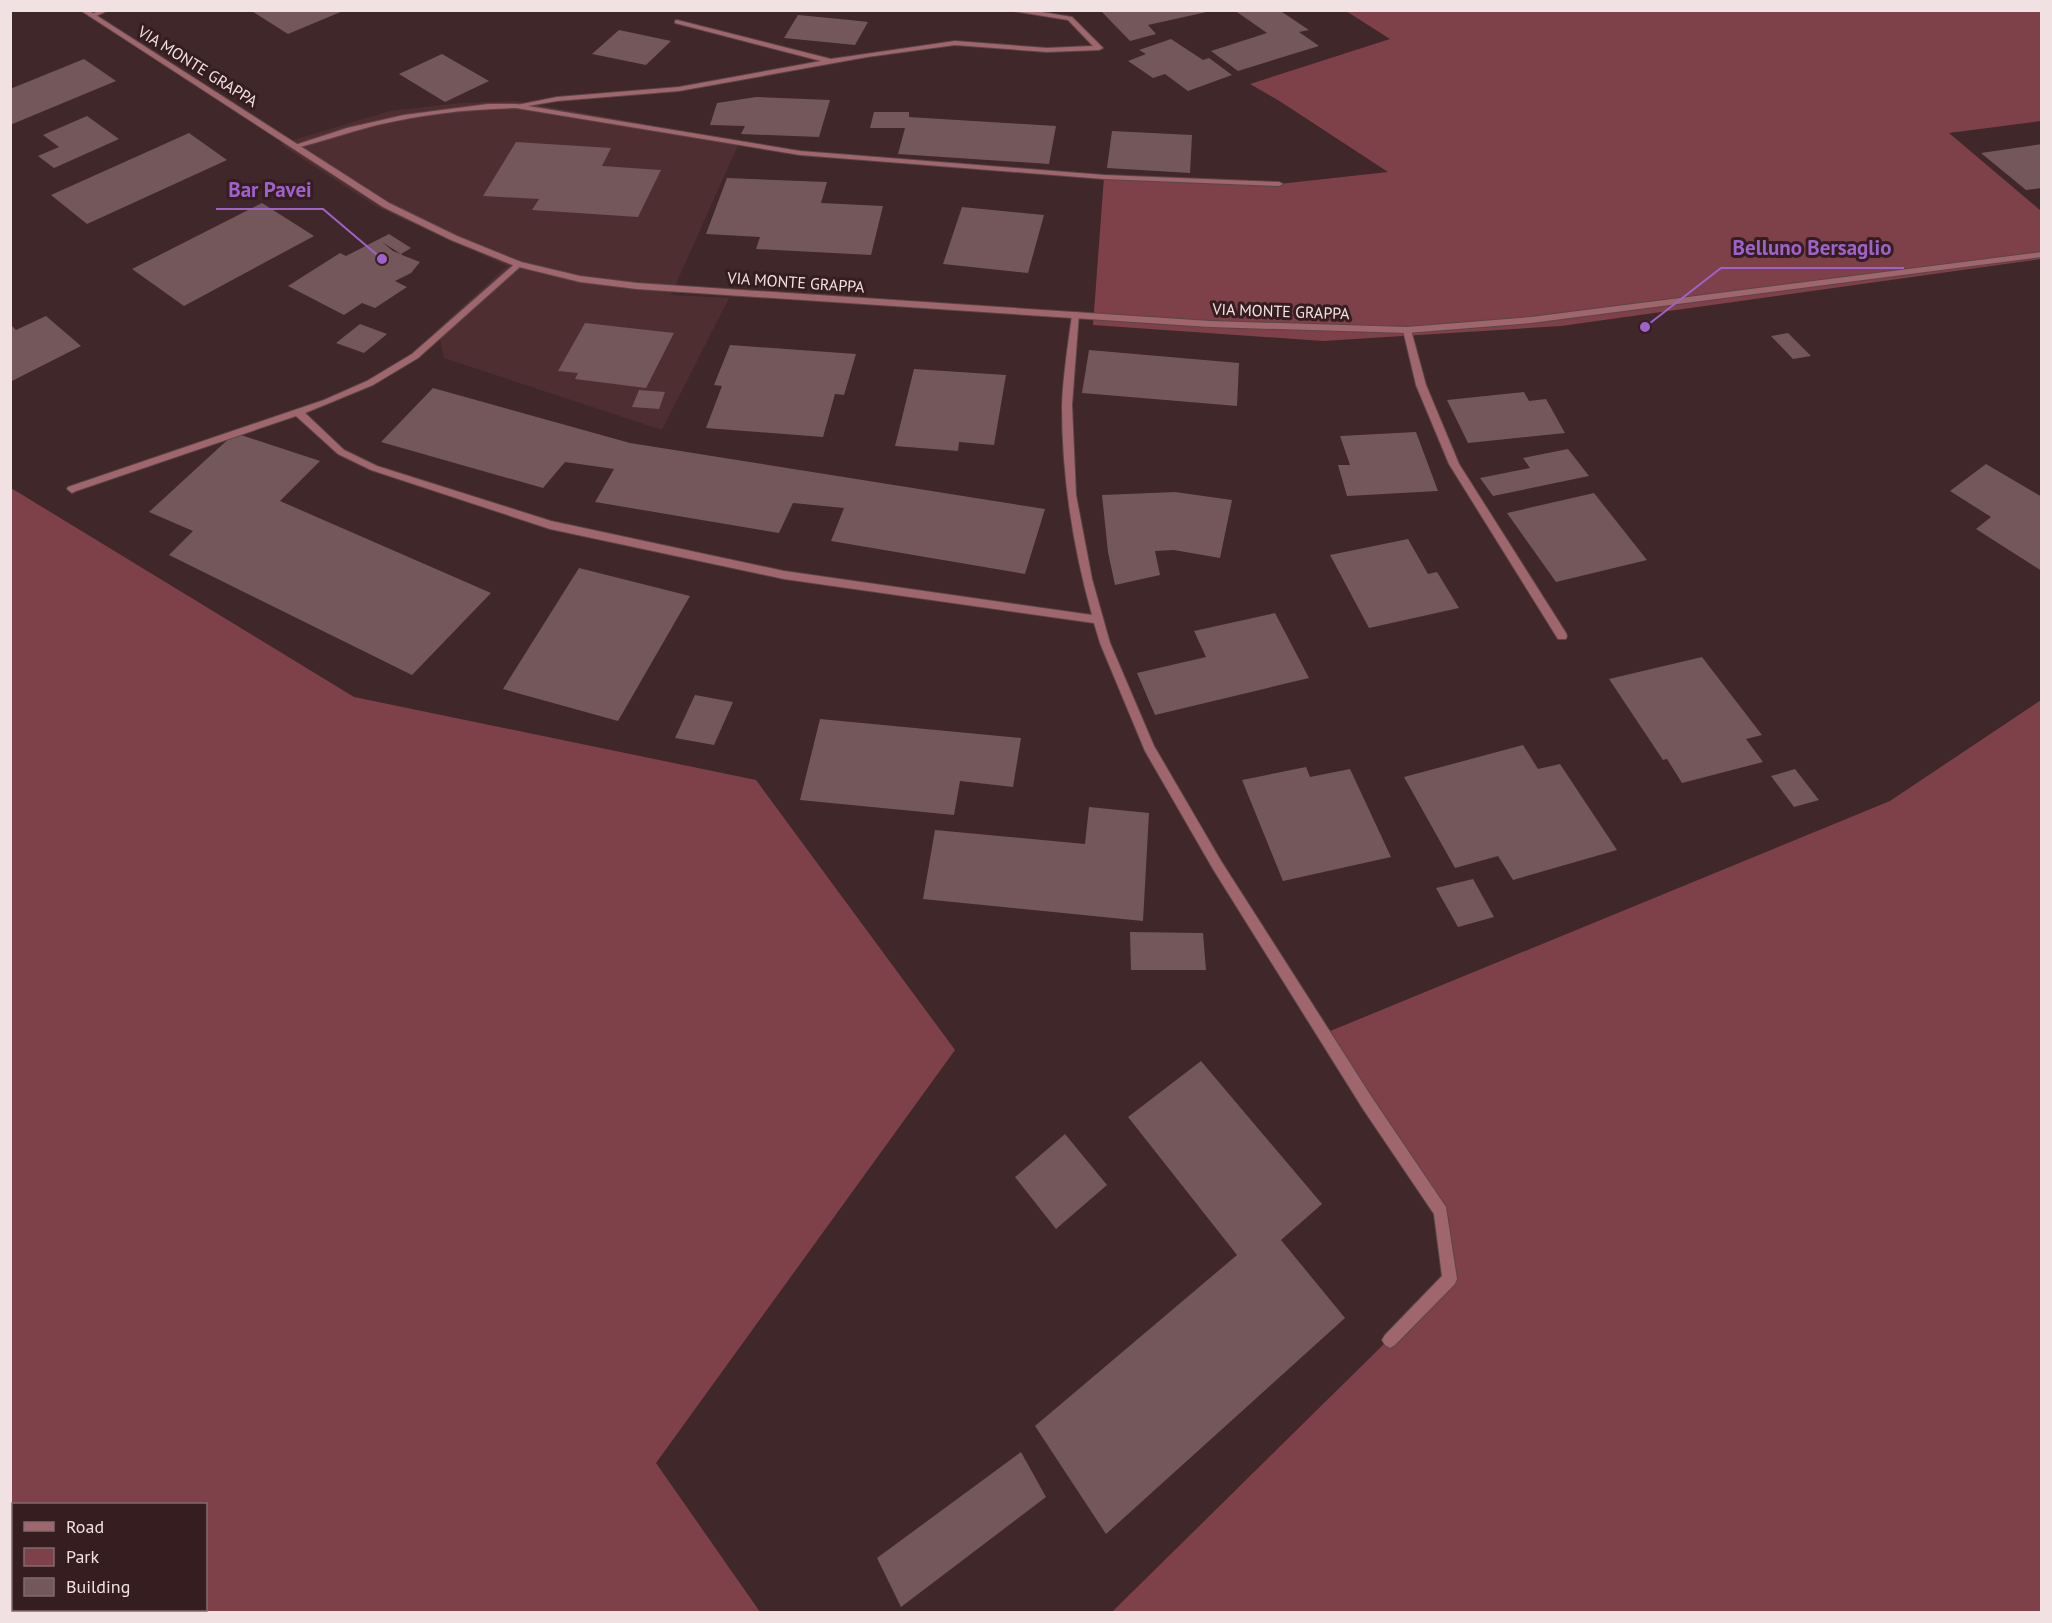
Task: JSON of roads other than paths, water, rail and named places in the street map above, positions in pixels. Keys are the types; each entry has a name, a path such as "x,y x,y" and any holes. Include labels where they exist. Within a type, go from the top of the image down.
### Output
{"street":[{"name":"VIA MONTE GRAPPA","path":"83,10 386,205 454,238 518,264 580,279 637,286 1210,324 1407,330 1531,320 2042,254"},
{"path":"92,16 105,10"},
{"path":"296,146 361,126 419,113 472,107 516,106 557,99 679,89 955,43 1047,50 1098,48 1070,18 1010,10"},
{"path":"677,22 833,62"},
{"path":"516,106 800,153 1104,177 1279,184"},
{"path":"72,489 298,412 363,386 415,356 518,264"},
{"path":"1076,315 1067,405 1071,495 1087,579 1105,643 1154,758 1217,865 1368,1104 1442,1212 1450,1279 1390,1340"},
{"path":"1407,330 1421,385 1454,464 1562,636"},
{"path":"298,412 341,452 374,468 550,525 784,575 1099,620"}],"place":[{"name":"Bar Pavei","path":"382,259"},
{"name":"Belluno Bersaglio","path":"1645,327"}]}
